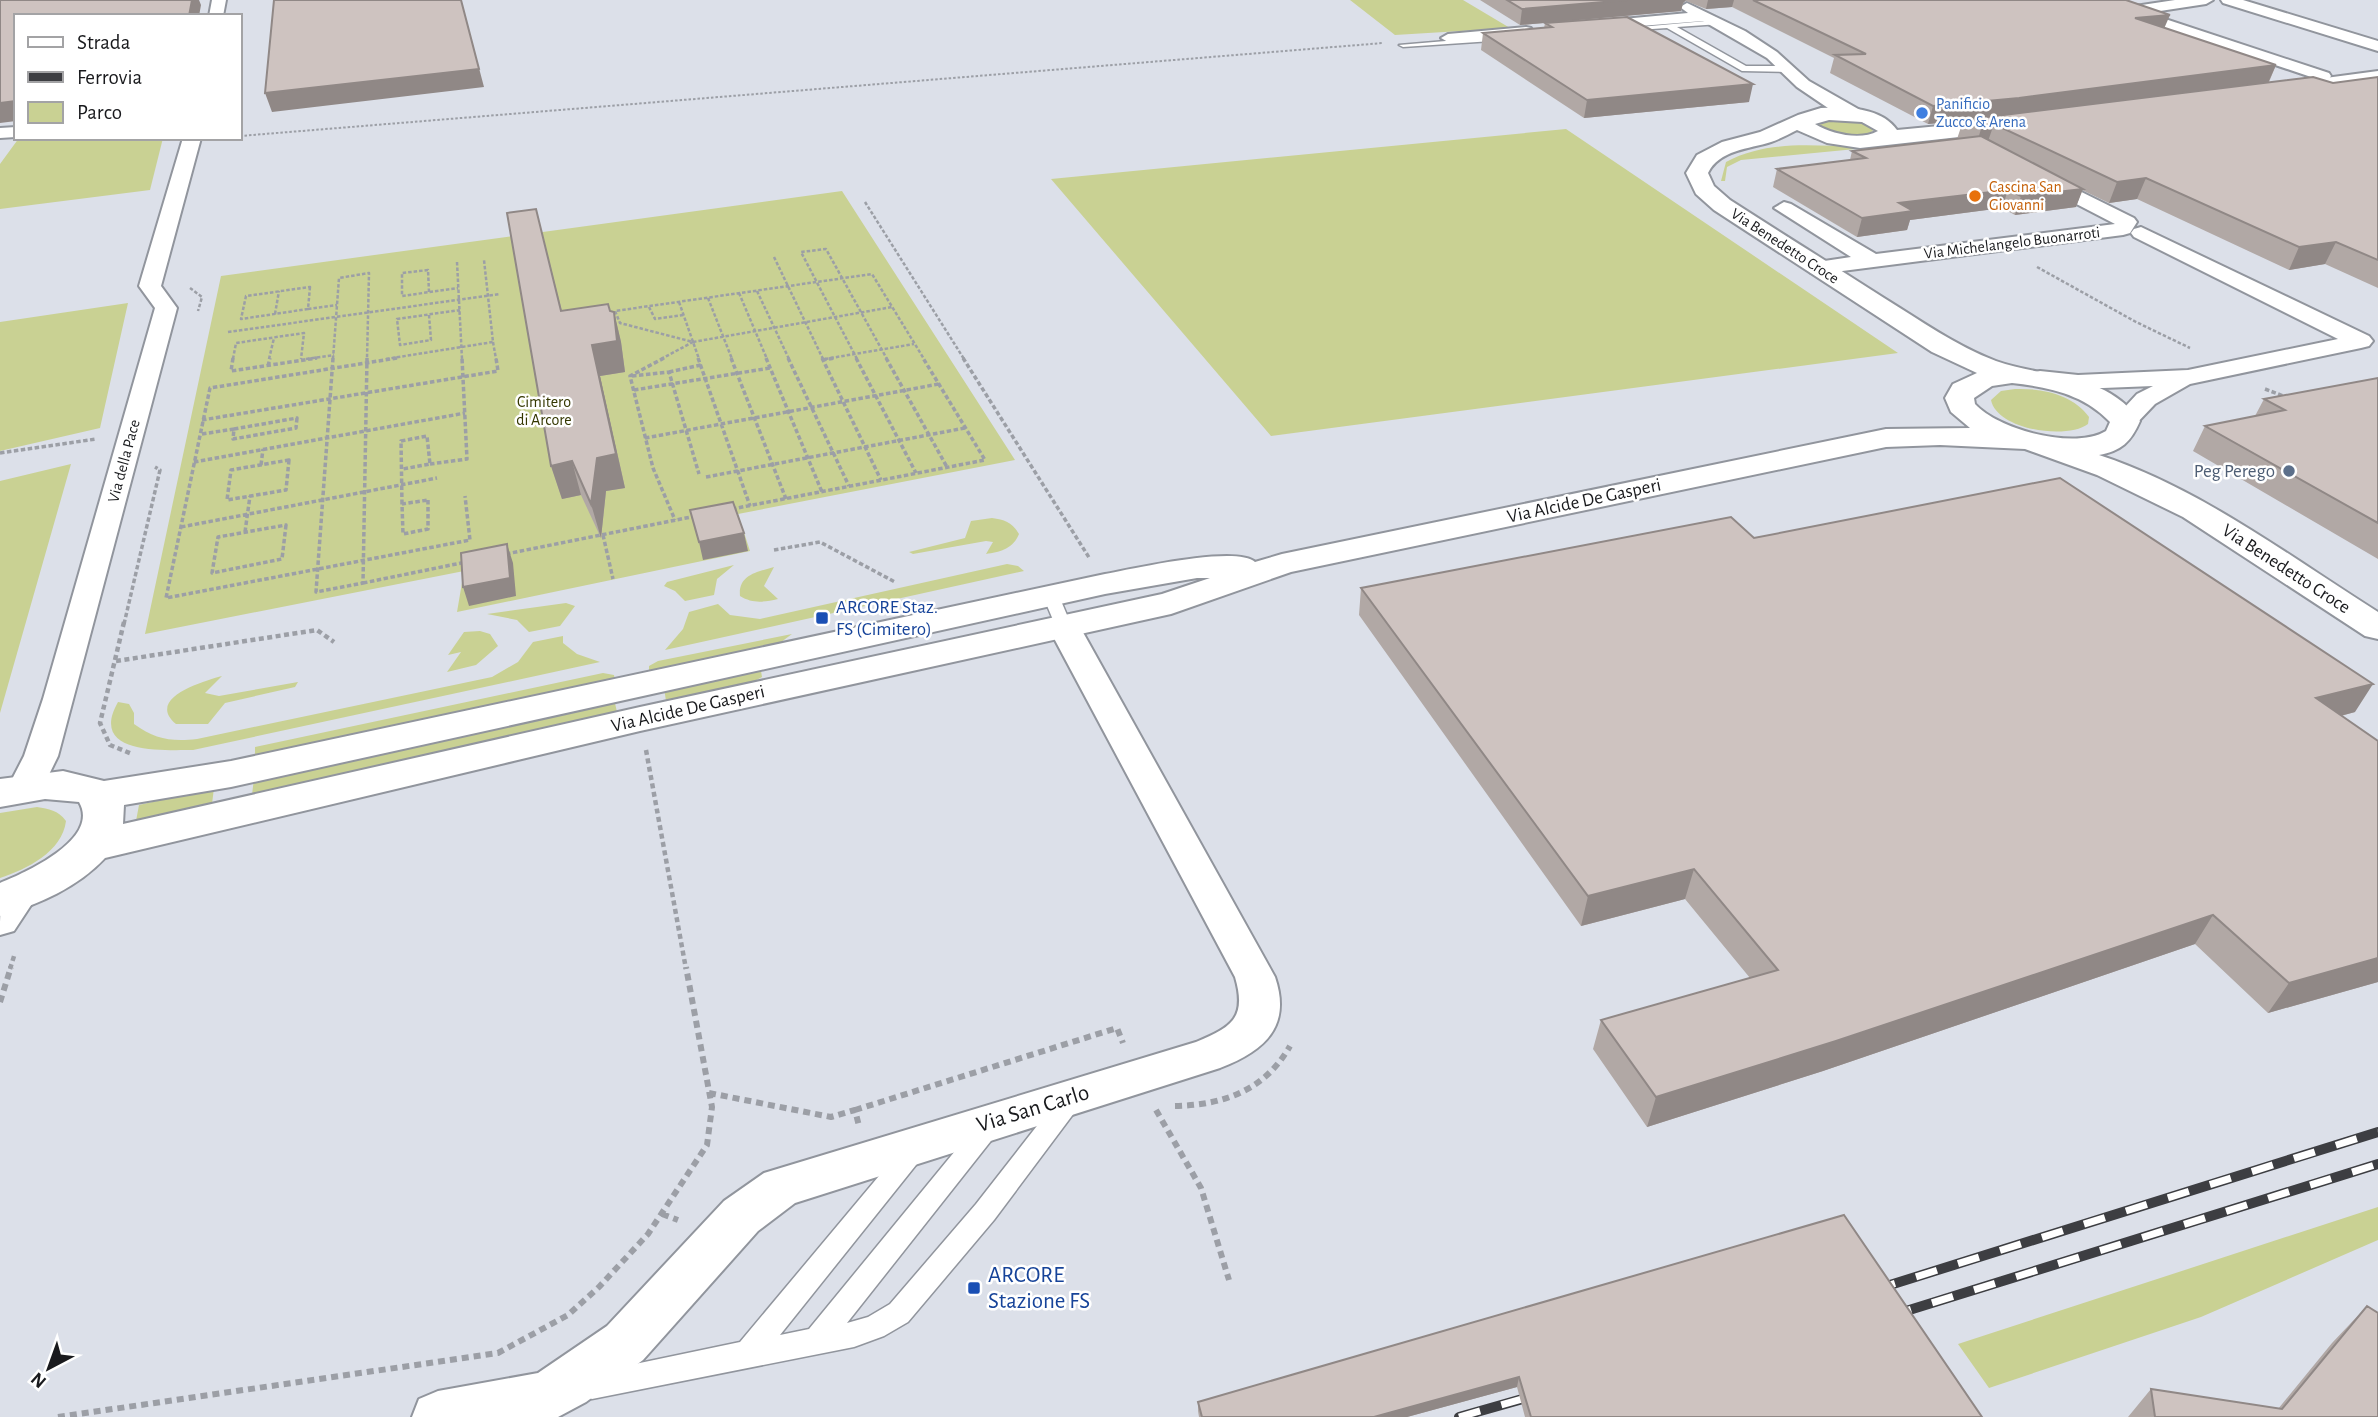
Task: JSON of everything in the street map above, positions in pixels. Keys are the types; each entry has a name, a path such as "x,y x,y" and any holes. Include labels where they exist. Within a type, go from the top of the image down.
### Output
{"street":[{"path":"1672,0 1711,19 1772,55 1803,84 1834,104 1888,129 1888,135 1882,138"},
{"path":"2206,0 2140,9 2140,15 2323,76"},
{"path":"2228,0 2378,46"},
{"path":"1572,30 1711,19"},
{"path":"1448,38 1539,33"},
{"path":"2376,74 2301,87 2264,88 2323,76 2376,74"},
{"path":"2301,87 2323,80 2323,76"},
{"path":"1803,84 1810,95 1807,119 1803,124 1810,131 1845,140"},
{"name":"Via Benedetto Croce","path":"1988,128 1935,127 1836,114 1807,119 1753,141 1729,146 1704,159 1697,173 1704,189 1722,205 1942,346 1984,366 2067,384 2101,398 2114,407 2149,467 2194,510"},
{"path":"1988,128 2038,122"},
{"name":"Via Benedetto Croce","path":"1753,141 1882,138 1988,128"},
{"name":"Via della Pace","path":"13,790 41,756 59,699 166,308 150,286 191,140"},
{"name":"Via Michelangelo Buonarroti","path":"1819,268 2123,229 2127,222 2021,168"},
{"path":"1784,208 1872,261"},
{"path":"1961,391 1976,380 2026,377 2078,382 2188,377 2361,341 2141,233"},
{"name":"Via Benedetto Croce","path":"1942,346 1956,368 1962,406 1983,424 2108,468 2194,510 2378,628"},
{"path":"2030,442 2076,448 2101,446 2118,439 2146,399 2188,377"},
{"name":"Via Alcide De Gasperi","path":"1886,438 1935,418 1961,391"},
{"name":"Via Alcide De Gasperi","path":"97,796 230,774 1058,611 1171,603 1282,564 1886,438 1940,436 2030,442"},
{"name":"Via Alcide De Gasperi","path":"91,846 640,719 1058,611 1105,584 1197,568 1282,564"},
{"name":"Via San Carlo","path":"439,1417 544,1397 568,1384 625,1343 741,1216 780,1187 1228,1048 1248,1035 1262,1007 1260,987 1058,611"},
{"path":"7,905 61,872 91,846 102,827 105,810 97,796 80,787 56,784 13,790"}],"lane":[{"path":"1572,30 1669,26 1711,19"},
{"path":"1669,26 1745,69 1787,69"},
{"path":"1403,45 1539,33"},
{"path":"544,1397 747,1353 815,1342 875,1327 900,1313 985,1212 1072,1097"},
{"path":"815,1342 993,1122"},
{"path":"747,1353 920,1143"}],"path":[{"path":"242,136 1448,38"},
{"path":"865,202 1105,584"},
{"path":"1996,245 2136,322"},
{"path":"916,473 801,252 826,249 947,467"},
{"path":"774,257 881,480"},
{"path":"202,420 498,371 484,260"},
{"path":"403,470 467,459 457,262"},
{"path":"429,292 428,270 402,273 402,296 458,288"},
{"path":"363,583 369,274 339,278 316,592 363,583 471,561"},
{"path":"693,342 620,323 615,312 872,274 985,460 728,510"},
{"path":"186,285 202,296 195,323"},
{"path":"308,310 310,287 246,296 241,319 308,310 337,305"},
{"path":"757,290 849,486"},
{"path":"275,314 279,291"},
{"path":"228,332 500,293"},
{"path":"739,293 822,492"},
{"path":"708,298 786,499"},
{"path":"679,302 750,506"},
{"path":"649,307 655,319 684,315"},
{"path":"630,376 693,342 892,307"},
{"path":"429,315 431,340 400,345 397,319 460,310"},
{"path":"301,360 304,333 236,343 231,371 334,355"},
{"path":"268,366 274,338"},
{"path":"465,496 470,540 166,598 202,434 202,420 209,388 493,342"},
{"path":"822,360 914,344"},
{"path":"630,376 701,365"},
{"path":"634,390 770,368"},
{"path":"669,372 699,474"},
{"path":"630,376 653,468 675,520"},
{"path":"645,438 939,384"},
{"path":"194,462 465,413"},
{"path":"202,434 234,428 297,418 296,428 233,439 234,428"},
{"path":"706,477 965,428"},
{"path":"402,504 428,500 428,529 402,534 401,440 427,436 430,464"},
{"path":"0,453 61,445"},
{"path":"261,464 263,449"},
{"path":"289,460 286,490 250,496 226,500 231,470 289,460"},
{"path":"137,754 116,752 103,740 100,723 160,470 152,465"},
{"path":"181,527 438,478"},
{"path":"246,532 250,496"},
{"path":"498,556 707,514"},
{"path":"286,525 282,559 212,573 218,537 246,532 286,525"},
{"path":"603,535 612,579"},
{"path":"774,551 820,542 895,582"},
{"path":"116,661 317,630 334,642"},
{"path":"58,1417 499,1353 568,1315 599,1287 662,1214 707,1145 712,1107 644,742"},
{"path":"1154,1106 1193,1107 1252,1089 1274,1070 1289,1049 1293,1037"},
{"path":"709,1093 831,1117 855,1110 868,1160"},
{"path":"1201,1188 1229,1280"},
{"path":"662,1214 722,1238"}],"green space":[{"path":"1350,0 1463,0 1510,28 1395,35"},
{"path":"1829,119 1860,121 1873,131 1853,136 1838,134 1819,125"},
{"path":"1566,129 1898,353 1271,436 1051,179"},
{"path":"1990,136 1741,160 1727,167 1725,181 1721,181 1726,162 1763,149 1800,145 1883,146 1924,138"},
{"path":"18,140 162,140 150,190 0,209 0,164"},
{"name":"Cimitero di Arcore","path":"842,191 1015,460 738,514 750,551 457,612 464,571 145,634 221,276"},
{"path":"128,303 100,428 0,451 0,322"},
{"path":"2001,391 2046,391 2065,398 2082,409 2089,417 2088,424 2078,429 2050,431 2019,425 2006,419 1996,410 1991,400"},
{"path":"71,464 0,713 0,481"},
{"path":"992,518 1008,522 1019,534 1010,546 1001,551 986,554 993,542 986,541 913,554 909,552 965,538 971,521"},
{"path":"1007,564 1018,566 1024,571 665,650 683,629 689,612 718,604 730,615 760,619"},
{"path":"734,565 717,579 714,595 685,601 675,591 664,586 667,582"},
{"path":"774,567 764,586 778,599 759,602 740,596 745,579"},
{"path":"566,603 575,606 560,626 529,632 517,620 487,614"},
{"path":"480,631 490,634 498,646 476,665 447,672 461,652 448,655 464,632"},
{"path":"792,634 773,648 649,674 649,666 658,661"},
{"path":"563,636 563,643 577,654 600,662 193,750 133,746 113,732 111,719 118,702 129,704 134,713 134,724 149,733 171,740 197,739 492,677 518,662 533,642"},
{"path":"750,669 761,671 762,677 751,683 666,701 664,688"},
{"path":"603,673 614,675 615,680 255,760 255,747"},
{"path":"222,676 205,693 219,696 298,682 295,687 225,703 208,724 176,724 168,715 168,706 181,692"},
{"path":"614,699 617,712 252,795 254,778"},
{"path":"214,788 212,804 136,821 139,805"},
{"path":"37,807 60,814 66,821 58,842 42,858 0,878 0,813"},
{"path":"2378,1207 2378,1240 2201,1317 1989,1388 1958,1344"}],"building":[{"path":"0,0 192,0 189,14 14,14 14,101 0,103"},
{"path":"274,0 461,0 479,69 265,93"},
{"path":"1507,0 1627,0 1522,9"},
{"path":"1753,0 2126,0 2170,15 2135,18 2276,65 2019,98 1933,106 1835,55 1866,54"},
{"path":"1627,17 1753,84 1587,100 1483,33 1552,27 1545,23"},
{"path":"2313,77 2333,83 2378,77 2378,260 2336,242 2299,247 2146,178 2117,182 1994,124 1981,129 1963,120"},
{"path":"1981,136 2083,189 2021,196 2008,190 1899,203 1913,211 1862,218 1777,169 1866,158 1852,151"},
{"path":"536,209 561,311 608,304 610,311 614,312 617,341 592,345 616,454 597,458 591,504 572,461 551,466 507,213"},
{"name":"Peg Perego","path":"2378,378 2378,523 2205,426 2285,410 2264,399"},
{"path":"2060,478 2373,684 2316,698 2378,741 2378,958 2289,983 2213,915 1836,1041 1656,1097 1601,1020 1778,970 1694,869 1588,896 1361,588 1731,517 1754,538"},
{"path":"733,502 744,533 699,542 690,510"},
{"path":"507,544 510,578 463,587 461,553"},
{"path":"1844,1215 1982,1417 1531,1417 1519,1377 1374,1417 1202,1417 1198,1402"},
{"path":"2367,1306 2378,1313 2378,1417 2155,1417 2151,1389 2282,1409"}],"railway":[{"path":"1874,1290 2378,1132"},
{"path":"1890,1316 2378,1164"},
{"path":"1459,1417 1540,1394"}],"place":[{"name":"Panificio Zucco & Arena","path":"1922,113"},
{"name":"Cascina San Giovanni","path":"1975,196"},
{"name":"Peg Perego","path":"2289,471"},
{"name":"ARCORE Staz. FS (Cimitero)","path":"822,618"},
{"name":"ARCORE Stazione FS","path":"974,1288"}]}
